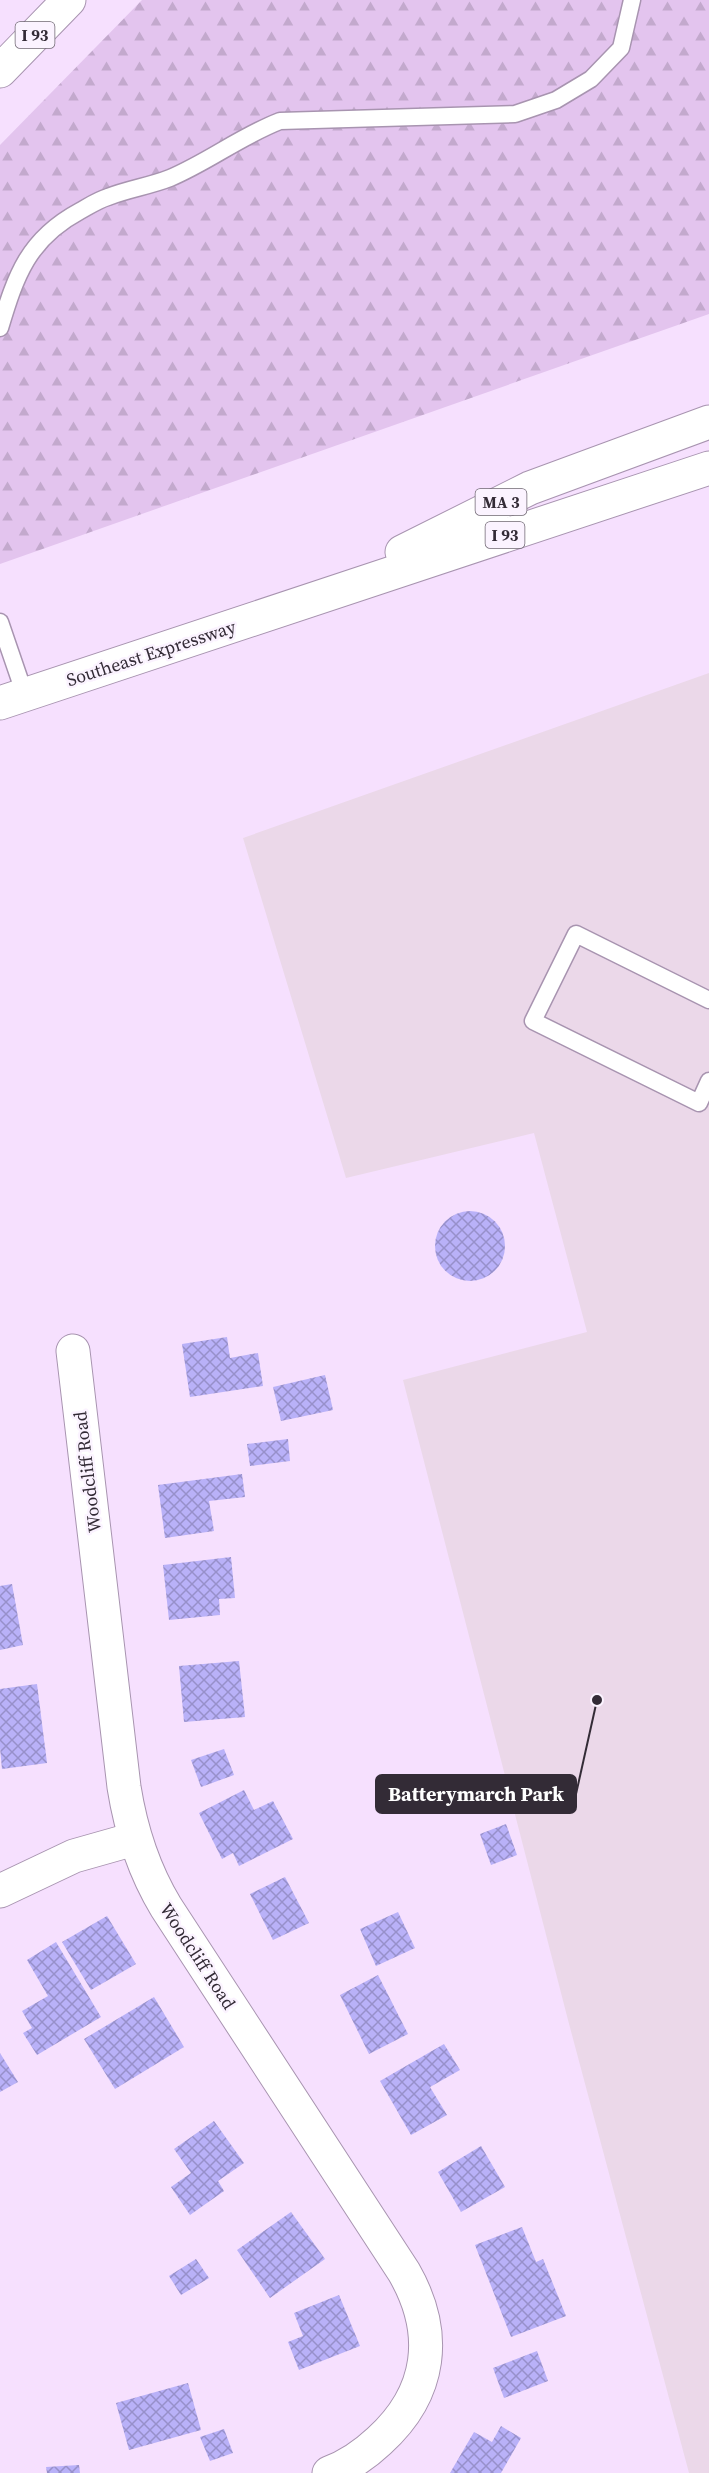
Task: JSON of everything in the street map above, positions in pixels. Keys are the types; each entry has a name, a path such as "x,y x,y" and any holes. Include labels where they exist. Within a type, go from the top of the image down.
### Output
{"main road":[{"name":"I 93","path":"0,70 69,0"},
{"name":"MA 3","path":"301,603 530,488 709,422"},
{"name":"I 93","path":"301,603 709,468"},
{"name":"Southeast Expressway","path":"8,698 301,603"},
{"name":"Woodcliff Road","path":"73,1351 124,1787 134,1839 152,1884 166,1907 404,2272 419,2302 426,2337 426,2358 422,2378 414,2397 403,2417 372,2448 353,2462 329,2473"},
{"path":"0,1891 75,1856 134,1839"}],"lane":[{"path":"0,328 12,286 33,247 59,223 106,197 169,178 200,164 255,131 280,122 515,114 556,100 591,79 621,48 632,0"},
{"path":"0,621 8,698"},
{"path":"709,1000 576,934 533,1021 699,1103 709,1082"}],"shaded area":[{"path":"709,673 709,2473 689,2473 568,2020 403,1380 587,1332 534,1133 346,1178 243,838"}],"green space":[{"path":"142,0 709,0 709,314 0,564 0,145"}],"building":[{"path":"477,1211 490,1217 499,1226 503,1232 505,1246 503,1260 495,1271 484,1279 463,1281 445,1271 437,1260 435,1239 445,1221 456,1213"},
{"path":"227,1337 230,1358 258,1353 263,1386 190,1397 182,1344"},
{"path":"325,1375 333,1410 281,1421 273,1387"},
{"path":"288,1439 290,1461 250,1466 247,1444"},
{"path":"242,1474 245,1497 209,1501 214,1531 165,1538 158,1485"},
{"path":"231,1557 235,1598 219,1599 220,1615 169,1620 163,1565"},
{"path":"12,1584 23,1645 0,1650 0,1586"},
{"path":"239,1661 245,1717 184,1722 179,1666"},
{"path":"37,1684 47,1763 2,1769 0,1689"},
{"path":"224,1749 234,1775 201,1787 191,1760"},
{"path":"244,1790 254,1810 273,1801 293,1839 239,1866 233,1853 222,1859 199,1813"},
{"path":"506,1824 517,1855 491,1865 480,1834"},
{"path":"285,1877 309,1923 273,1940 250,1894"},
{"path":"398,1912 415,1948 376,1966 360,1929"},
{"path":"107,1916 136,1964 91,1990 62,1942"},
{"path":"56,1942 101,2017 37,2055 23,2033 32,2028 22,2011 48,1996 27,1960"},
{"path":"378,1975 408,2034 369,2054 340,1995"},
{"path":"154,1997 184,2047 115,2089 84,2039"},
{"path":"444,2044 460,2070 430,2087 447,2115 411,2135 380,2081"},
{"path":"0,2053 18,2082 0,2092"},
{"path":"214,2121 244,2163 218,2181 224,2191 190,2215 171,2187 191,2173 174,2149"},
{"path":"481,2146 505,2187 461,2212 438,2172"},
{"path":"291,2212 325,2259 270,2298 237,2250"},
{"path":"522,2227 536,2262 543,2259 566,2316 511,2337 475,2245"},
{"path":"196,2259 209,2278 181,2295 169,2276"},
{"path":"339,2295 360,2346 299,2370 288,2342 303,2336 294,2313"},
{"path":"537,2351 548,2381 504,2398 493,2368"},
{"path":"188,2383 201,2430 129,2450 116,2403"},
{"path":"501,2426 521,2438 501,2473 450,2473 474,2432 492,2442"},
{"path":"224,2429 233,2453 210,2461 200,2437"},
{"path":"79,2465 80,2473 47,2473 46,2467"}],"place":[{"name":"Batterymarch Park","path":"597,1700"}]}
